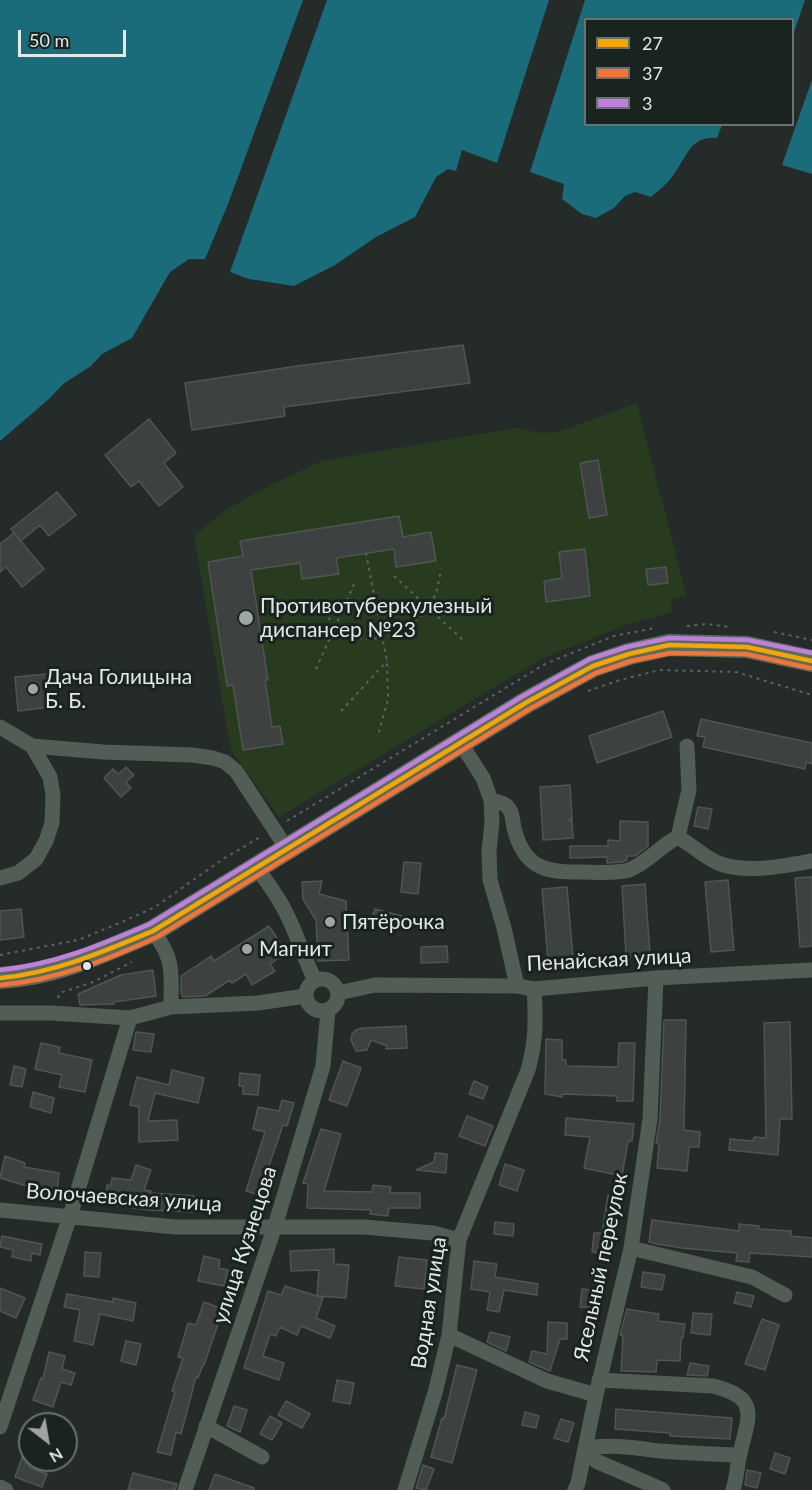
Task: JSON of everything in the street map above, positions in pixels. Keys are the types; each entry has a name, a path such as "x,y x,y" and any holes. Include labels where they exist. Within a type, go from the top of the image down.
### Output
{"highway":[{"path":"0,978 57,967 97,955 153,931 460,742 593,666 639,651 669,645 747,647 812,661"}],"street":[{"path":"0,727 32,746 103,752 192,755 225,762 236,771 287,849"},
{"path":"460,742 483,778 490,800 492,821 489,852 490,880 517,986"},
{"path":"0,878 18,873 36,859 46,841 52,823 53,795 50,777 32,746"},
{"path":"678,837 688,790 687,746"},
{"path":"490,800 504,803 512,812 520,844 530,862 549,871 570,873 626,871 641,865 664,844 678,837"},
{"path":"678,837 719,863 752,868 785,866 812,861"},
{"path":"257,868 287,913 301,952 315,980"},
{"path":"153,931 169,956 171,1007"},
{"name":"Пенайская улица","path":"338,993 375,985 517,986 534,989 656,978 812,970"},
{"path":"323,978 335,986 338,993 337,1000 328,1010 313,1009 308,1003 305,996 310,984 315,980 323,978"},
{"name":"Ясельный переулок","path":"575,1490 631,1248 650,1119 656,978"},
{"name":"Водная улица","path":"405,1490 435,1393 449,1335 459,1240 531,1061 536,1030 534,989"},
{"path":"0,1013 51,1013 130,1018 171,1007 258,1004 305,996"},
{"name":"улица Кузнецова","path":"185,1490 275,1226 323,1066 328,1010"},
{"path":"0,1427 3,1404 70,1216 130,1018"},
{"name":"Волочаевская улица","path":"0,1210 175,1227 364,1227 434,1233 459,1240"},
{"path":"631,1248 752,1277 785,1295"},
{"path":"449,1335 547,1381 598,1388 713,1386 731,1390 740,1396 748,1410 748,1424 733,1490"},
{"path":"206,1426 262,1457"},
{"path":"586,1448 639,1447 740,1455"},
{"path":"586,1448 596,1461 663,1490"},
{"path":"0,1487 6,1490"}],"path":[{"path":"366,553 387,661 388,699 379,732"},
{"path":"278,608 299,607 316,610 345,634 355,638 382,637 401,632 427,607 438,588 441,569"},
{"path":"394,576 463,640"},
{"path":"316,669 355,582"},
{"path":"341,711 387,661"},
{"path":"583,693 620,680 660,670 736,672 812,695"},
{"path":"51,1013 60,993 93,982 135,960"}],"green space":[{"path":"637,403 686,596 671,598 672,612 626,625 541,659 279,817 231,750 194,536 227,509 322,461 516,428 542,433 558,432"}],"water":[{"path":"0,0 303,0 228,204 205,259 189,259 170,272 132,338 102,354 91,366 63,384 0,441"},
{"path":"327,0 549,0 497,163 462,150 456,171 448,169 436,177 415,217 376,237 335,265 294,286 249,279 230,272"},
{"path":"585,0 805,0 794,32 794,18 584,18 584,126 722,126 717,138 708,138 694,144 670,180 651,197 635,192 625,196 614,208 596,218 582,214 562,199 564,184 530,172"},
{"path":"812,80 812,174 782,165"}],"building":[{"path":"463,345 470,383 284,407 285,416 192,430 185,383"},
{"path":"149,419 176,453 164,463 183,487 159,506 139,481 131,487 105,455"},
{"path":"598,460 607,515 589,518 580,463"},
{"path":"57,492 76,515 49,536 40,525 21,541 11,529"},
{"path":"399,516 403,537 431,532 436,561 396,567 394,549 336,558 339,574 302,579 300,563 251,570 268,680 265,680 272,727 280,726 283,744 243,750 233,685 227,686 208,562 243,556 240,541"},
{"path":"14,533 44,569 22,587 6,567 0,572 0,544"},
{"path":"585,549 590,596 546,602 544,581 562,578 559,552"},
{"path":"666,567 668,583 648,585 646,569"},
{"path":"47,674 51,707 18,711 15,677"},
{"path":"663,711 672,737 597,763 589,736"},
{"path":"701,719 812,743 812,764 806,762 805,769 703,747 705,737 697,736"},
{"path":"126,767 134,775 126,782 131,788 121,797 104,778 113,769 118,774"},
{"path":"570,785 572,819 568,820 572,820 573,838 543,840 540,787"},
{"path":"698,807 712,809 708,829 694,826"},
{"path":"620,821 648,822 648,846 635,856 627,856 627,860 622,862 607,863 607,857 570,858 570,846 608,846 608,840 620,841"},
{"path":"404,862 421,863 418,894 401,892"},
{"path":"812,877 812,946 800,947 795,878"},
{"path":"728,880 734,950 711,952 705,882"},
{"path":"322,881 319,894 346,901 349,960 318,961 316,920 303,899 302,882"},
{"path":"645,884 650,955 626,956 622,886"},
{"path":"567,887 573,958 548,960 542,889"},
{"path":"21,909 24,937 0,940 0,911"},
{"path":"375,909 402,916 399,928 371,921"},
{"path":"269,926 285,950 277,955 279,958 270,964 275,971 252,985 246,974 232,983 230,980 205,996 183,997 181,976 211,956 214,961"},
{"path":"447,946 448,962 421,963 421,947"},
{"path":"153,970 156,996 114,1002 114,1004 80,1005 78,994 121,975"},
{"path":"664,1020 686,1020 684,1130 700,1132 699,1147 689,1147 687,1171 657,1168 659,1144 656,1143 660,1119"},
{"path":"790,1022 792,1119 780,1119 778,1155 729,1150 730,1139 753,1141 754,1137 766,1138 764,1023"},
{"path":"406,1026 407,1048 386,1049 387,1046 371,1040 367,1050 356,1051 351,1040 356,1030 363,1028"},
{"path":"136,1032 154,1034 151,1052 133,1050"},
{"path":"546,1039 562,1040 562,1060 566,1060 566,1066 618,1067 619,1043 635,1043 633,1101 617,1101 617,1096 562,1094 562,1097 545,1094"},
{"path":"41,1043 60,1047 59,1053 92,1060 85,1092 59,1087 62,1075 35,1069"},
{"path":"343,1061 361,1068 347,1106 329,1100"},
{"path":"14,1066 26,1069 22,1087 10,1085"},
{"path":"172,1070 204,1078 198,1103 155,1093 148,1121 177,1120 178,1140 139,1142 139,1107 130,1105 137,1077 169,1085"},
{"path":"240,1073 260,1075 258,1095 243,1094 243,1086 239,1086"},
{"path":"474,1081 488,1087 483,1099 469,1094"},
{"path":"33,1092 54,1098 51,1113 30,1107"},
{"path":"282,1100 294,1103 287,1126 283,1125 259,1195 246,1191 265,1132 253,1129 258,1107 279,1111"},
{"path":"467,1116 493,1126 485,1146 459,1136"},
{"path":"566,1118 634,1124 632,1141 628,1141 622,1176 584,1168 590,1137 565,1135"},
{"path":"321,1129 341,1134 324,1191 372,1192 373,1185 391,1187 390,1193 420,1193 420,1208 389,1208 388,1216 370,1214 371,1210 307,1208 308,1184 303,1183"},
{"path":"435,1153 447,1154 446,1173 416,1170 434,1162"},
{"path":"5,1156 25,1163 24,1167 59,1173 57,1191 33,1188 0,1178"},
{"path":"505,1164 524,1170 517,1191 499,1185"},
{"path":"136,1165 151,1170 144,1190 151,1191 151,1193 194,1196 194,1212 149,1210 105,1204 107,1185 111,1185 112,1178 131,1180"},
{"path":"608,1195 620,1197 617,1228 614,1228 610,1255 592,1252 594,1233 602,1233"},
{"path":"652,1220 739,1231 739,1224 759,1226 759,1229 791,1231 791,1236 812,1238 812,1257 750,1253 749,1262 736,1261 737,1253 657,1244 649,1242"},
{"path":"495,1222 514,1224 513,1236 494,1234"},
{"path":"2,1236 42,1244 40,1255 32,1253 31,1261 12,1257 13,1250 0,1247"},
{"path":"334,1249 334,1264 349,1265 346,1298 318,1296 323,1298 316,1318 335,1326 330,1338 301,1326 297,1335 280,1327 276,1336 270,1334 263,1356 284,1363 279,1380 244,1368 268,1291 281,1295 285,1286 317,1296 319,1270 291,1271 290,1251"},
{"path":"85,1252 101,1253 99,1277 84,1276"},
{"path":"204,1256 220,1260 219,1268 228,1270 224,1286 198,1281"},
{"path":"399,1257 427,1260 424,1289 395,1286"},
{"path":"474,1261 497,1264 495,1277 538,1284 537,1295 504,1290 499,1312 487,1310 490,1292 471,1289"},
{"path":"643,1272 665,1275 662,1290 641,1287"},
{"path":"0,1288 25,1298 16,1318 0,1311"},
{"path":"582,1289 602,1291 600,1309 580,1307"},
{"path":"737,1292 754,1296 751,1307 734,1303"},
{"path":"67,1294 113,1302 113,1298 136,1303 133,1321 100,1314 93,1345 74,1341 80,1310 64,1307"},
{"path":"204,1302 223,1309 204,1365 198,1378 196,1377 181,1434 176,1432 171,1455 157,1452 175,1392 172,1391 183,1358 178,1357 188,1323 196,1325"},
{"path":"627,1309 659,1314 658,1321 685,1324 683,1338 681,1338 680,1361 657,1360 656,1372 621,1371 623,1336 620,1335"},
{"path":"693,1313 712,1314 710,1335 691,1333"},
{"path":"762,1319 779,1325 765,1370 745,1364"},
{"path":"548,1322 567,1323 567,1339 560,1339 550,1371 529,1362 532,1351 547,1354"},
{"path":"490,1332 510,1337 506,1351 487,1342"},
{"path":"126,1341 141,1344 136,1365 121,1361"},
{"path":"49,1352 65,1356 62,1369 75,1373 71,1385 61,1382 53,1407 33,1400 41,1378 43,1379"},
{"path":"690,1363 709,1366 707,1376 687,1375"},
{"path":"457,1365 477,1370 452,1463 431,1457 442,1418 444,1419"},
{"path":"337,1380 354,1383 350,1404 333,1401"},
{"path":"286,1401 310,1414 302,1428 278,1415"},
{"path":"234,1406 247,1410 240,1432 227,1426"},
{"path":"616,1409 732,1418 730,1439 670,1436 670,1433 615,1429"},
{"path":"525,1412 539,1416 536,1428 522,1425"},
{"path":"270,1416 282,1423 272,1440 260,1434"},
{"path":"561,1419 574,1423 568,1442 554,1438"},
{"path":"775,1453 790,1458 785,1474 770,1469"},
{"path":"423,1465 434,1469 426,1490 416,1488"},
{"path":"18,1469 18,1472 47,1474 42,1487 15,1477"},
{"path":"747,1470 761,1473 757,1488 745,1485"},
{"path":"133,1473 177,1484 175,1490 128,1490"},
{"path":"215,1474 254,1488 254,1490 209,1490"}],"transit line":[{"name":"3","path":"0,970 58,959 150,924 523,696 590,659 627,647 669,638 748,640 812,653"},
{"name":"27","path":"0,978 40,972 97,954 153,931 527,702 593,666 629,654 669,645 747,647 812,661"},
{"name":"37","path":"1,985 42,979 81,968 157,937 531,708 596,673 631,661 670,653 746,654 810,668"}],"place":[{"name":"Противотуберкулезный диспансер №23","path":"246,618"},
{"name":"Дача Голицына Б. Б.","path":"33,689"},
{"name":"Пятёрочка","path":"330,922"},
{"name":"Магнит","path":"247,949"}]}
